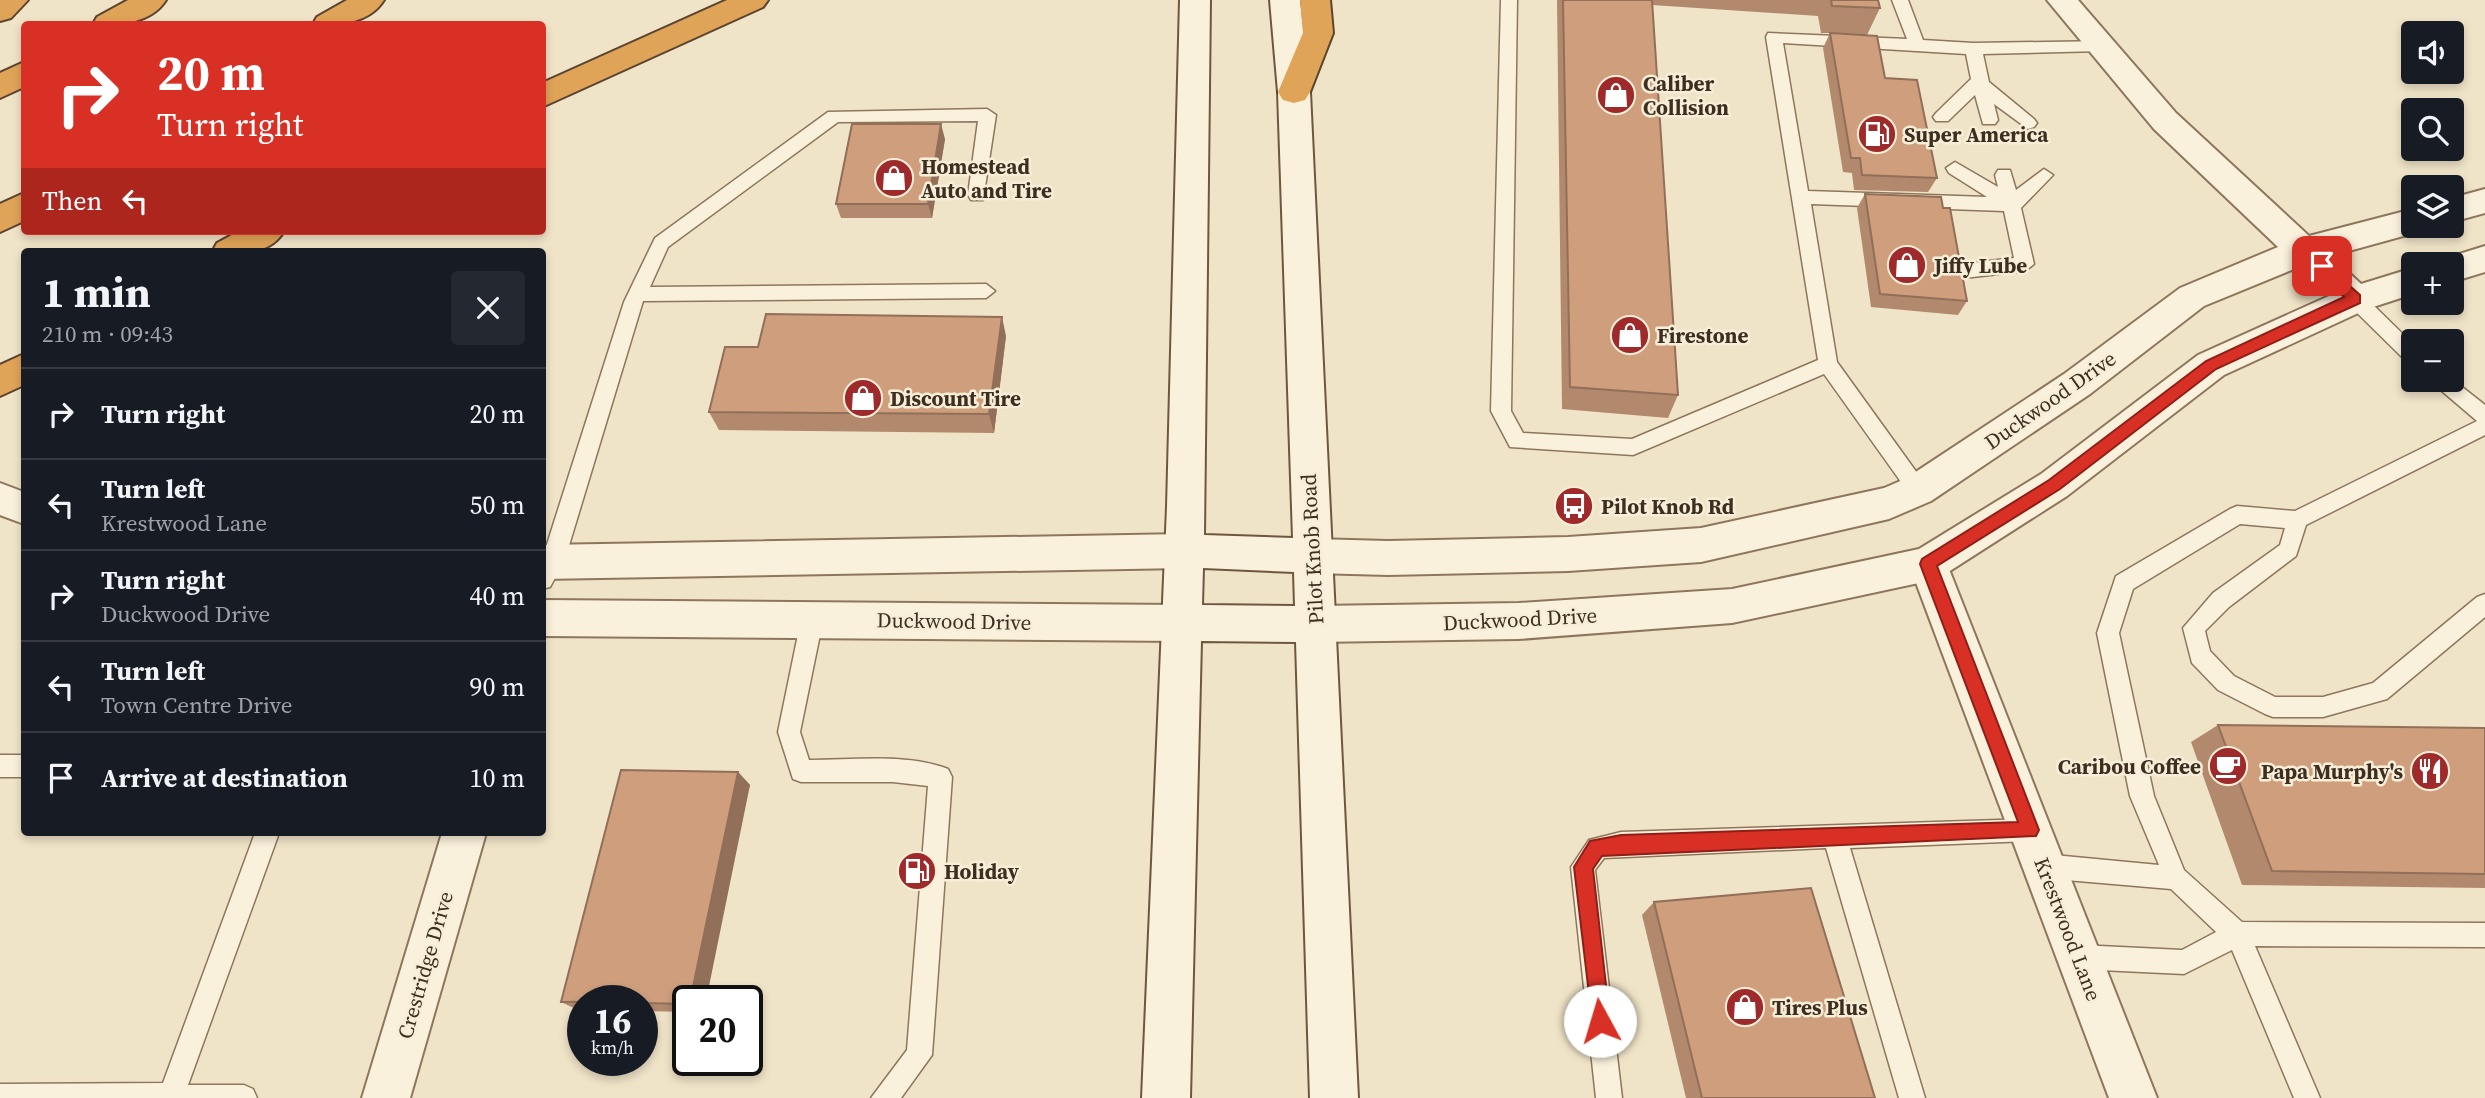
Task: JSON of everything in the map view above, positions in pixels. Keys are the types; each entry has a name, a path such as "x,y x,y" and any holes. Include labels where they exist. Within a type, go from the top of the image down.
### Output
{"highway":[{"path":"0,11 13,0"},
{"path":"113,21 151,0"},
{"path":"333,21 369,0"},
{"path":"546,94 753,0"},
{"path":"1294,92 1318,33 1315,0"},
{"path":"0,87 21,75"},
{"path":"0,220 21,207"},
{"path":"236,248 260,235"},
{"path":"0,382 21,370"}],"street":[{"path":"1166,1098 1184,551 1195,0"},
{"name":"Pilot Knob Road","path":"1285,0 1294,92 1306,448 1314,556 1334,1098"},
{"path":"2062,0 2165,121 2355,299"},
{"path":"2464,207 2485,201"},
{"name":"Duckwood Drive","path":"546,568 1184,551 1388,558 1568,554 1701,545 1889,503 1918,490 2077,384 2192,297 2305,250 2401,224"},
{"path":"2464,265 2485,259"},
{"name":"Duckwood Drive","path":"546,618 1316,624 1519,621 1732,606 1928,564 2054,485 2211,365 2355,299 2401,285"},
{"path":"0,499 21,507"},
{"name":"Krestwood Lane","path":"1928,564 2133,1098"},
{"name":"Crestridge Drive","path":"386,1098 463,836"}],"lane":[{"path":"1509,0 1502,411 1517,441 1633,447 1828,364"},
{"path":"1900,0 1917,45"},
{"path":"1918,490 1828,364 1774,37 1973,49 2102,45"},
{"path":"1973,49 1978,82 1989,120"},
{"path":"1942,117 1978,82"},
{"path":"1978,82 2028,123"},
{"path":"546,568 637,294 661,243 740,188 834,116 987,115 977,195"},
{"path":"1955,169 2012,205"},
{"path":"1964,271 2025,264 2004,175"},
{"path":"1800,198 2012,205 2044,175"},
{"path":"637,294 986,290"},
{"path":"2355,299 2401,344"},
{"path":"2454,392 2485,416"},
{"path":"2306,1098 2237,934 2176,878 2142,796 2108,633 2123,583 2237,516 2297,520 2485,426"},
{"path":"2297,520 2289,550 2221,600 2194,628 2200,656 2226,683 2273,708 2323,707 2379,692 2485,604"},
{"path":"812,620 789,732 801,771 893,771 940,777 919,1055 884,1098"},
{"path":"0,766 21,766"},
{"path":"170,1097 267,836"},
{"path":"1609,1098 1583,867 1597,848 1621,844 1835,838 2036,848 2176,878"},
{"path":"1835,838 1912,1098"},
{"path":"2079,957 2184,962 2237,934 2485,935"},
{"path":"0,1097 244,1098"}],"building":[{"path":"1563,0 1652,0 1678,395 1570,387"},
{"path":"1831,0 1878,0 1880,8 1832,6"},
{"path":"1830,33 1877,36 1885,78 1917,80 1937,178 1862,175 1860,158 1851,158"},
{"name":"Homestead Auto and Tire","path":"852,124 941,124 928,204 836,204"},
{"name":"Jiffy Lube","path":"1865,194 1941,197 1943,208 1950,208 1967,301 1880,294"},
{"name":"Discount Tire","path":"766,314 1002,317 989,414 709,412 725,347 758,347"},
{"path":"2218,725 2485,728 2485,874 2272,871"},
{"path":"621,770 738,772 693,985 672,985 672,1004 658,1003 658,985 567,985 567,1002 561,1002"},
{"name":"Tires Plus","path":"1811,888 1875,1098 1702,1098 1654,902"}],"place":[{"name":"Caliber Collision","path":"1616,95"},
{"name":"Super America","path":"1877,134"},
{"name":"Homestead Auto and Tire","path":"894,178"},
{"name":"Jiffy Lube","path":"1907,265"},
{"name":"Firestone","path":"1630,335"},
{"name":"Discount Tire","path":"863,398"},
{"name":"Pilot Knob Rd","path":"1574,506"},
{"name":"Caribou Coffee","path":"2228,766"},
{"name":"Papa Murphy's","path":"2430,771"},
{"name":"Holiday","path":"917,871"},
{"name":"Tires Plus","path":"1745,1007"}],"route":[{"path":"1600,1021 1583,867 1597,848 1621,844 2030,830 1928,564 2054,485 2211,365 2355,299 2322,266"}]}
